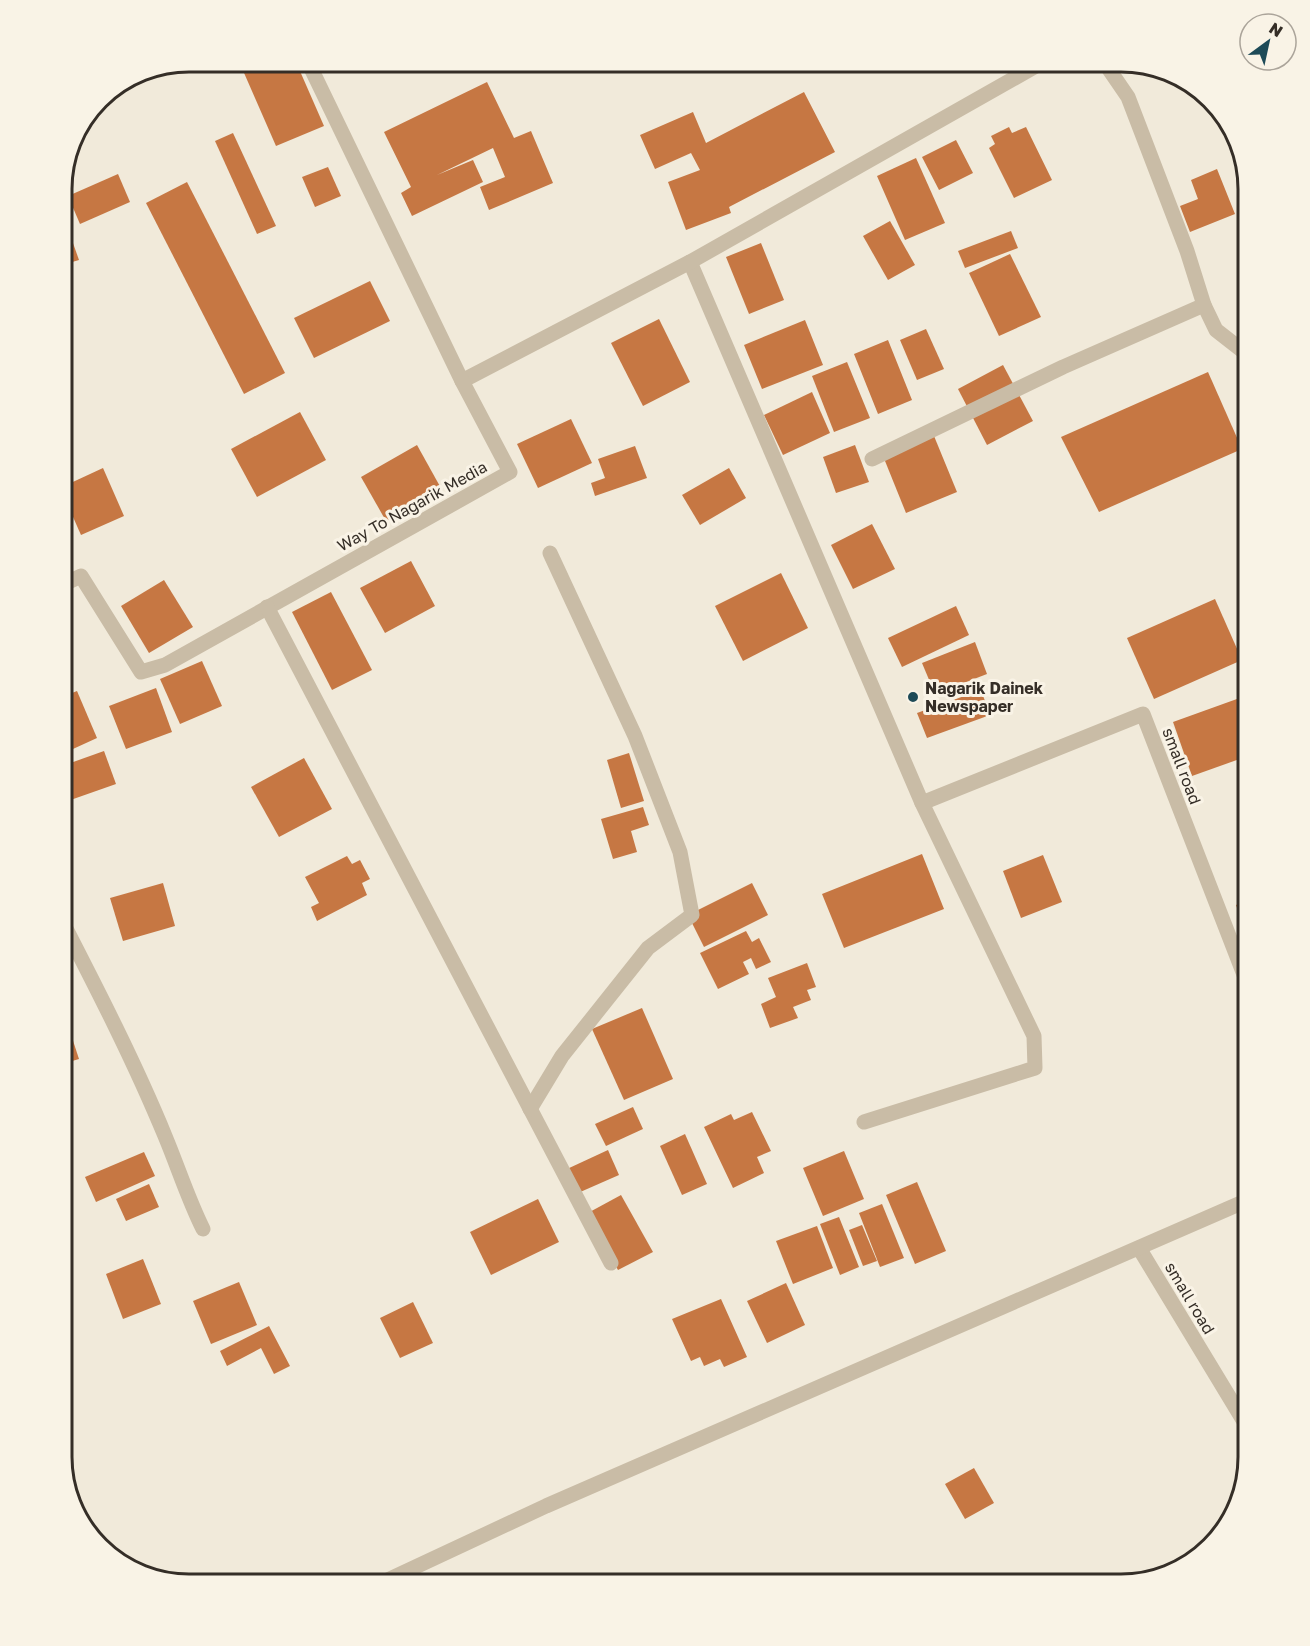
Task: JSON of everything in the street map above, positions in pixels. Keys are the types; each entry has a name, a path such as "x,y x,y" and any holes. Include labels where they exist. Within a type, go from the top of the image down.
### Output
{"street":[{"name":"Way To Nagarik Media","path":"72,580 81,576 141,672 165,664 510,472 462,381 313,72"},
{"path":"462,381 690,262 1025,72"},
{"path":"1111,72 1128,97 1187,251 1204,305 1216,330 1238,348"},
{"path":"690,262 922,803 1034,1036 1035,1068 864,1122"},
{"path":"872,459 1063,367 1204,305"},
{"path":"530,1109 562,1056 648,948 692,915 680,852 635,736 550,553"},
{"path":"267,607 611,1263"},
{"name":"small road","path":"922,803 1143,714 1238,959"},
{"path":"72,941 165,1135 192,1207 203,1229"},
{"path":"401,1574 546,1506 1238,1204"},
{"name":"small road","path":"1139,1248 1238,1411"}],"building":[{"path":"244,72 300,72 324,126 276,146"},
{"path":"487,82 514,138 531,131 553,183 489,210 480,187 505,177 493,148 437,175 473,160 483,182 412,216 401,193 411,187 384,132"},
{"path":"804,92 835,152 729,207 731,213 686,230 668,182 700,170 691,153 655,169 640,135 693,112 706,143"},
{"path":"1009,127 1012,133 1026,127 1052,180 1014,198 989,148 995,144 991,136"},
{"path":"233,133 276,226 257,234 215,141"},
{"path":"956,140 973,173 939,190 922,157"},
{"path":"916,158 945,223 905,240 877,176"},
{"path":"328,167 341,196 315,207 302,177"},
{"path":"1217,169 1235,214 1190,232 1180,206 1198,199 1191,180"},
{"path":"118,174 130,202 80,224 72,205 72,194"},
{"path":"187,182 285,373 244,394 146,203"},
{"path":"890,221 915,265 888,280 863,236"},
{"path":"1011,231 1018,248 965,268 958,251"},
{"path":"72,240 79,260 72,262"},
{"path":"761,243 784,300 749,314 726,257"},
{"path":"1010,254 1041,317 999,336 969,273"},
{"path":"370,281 390,321 314,358 294,318"},
{"path":"659,319 690,382 643,406 611,343"},
{"path":"805,320 823,365 762,389 744,345"},
{"path":"926,329 944,369 917,380 900,340"},
{"path":"888,340 912,400 878,414 854,354"},
{"path":"847,362 870,418 834,432 812,376"},
{"path":"1003,365 1033,421 987,445 958,389"},
{"path":"1208,372 1238,440 1238,451 1099,512 1061,437"},
{"path":"812,392 830,433 783,455 764,415"},
{"path":"300,412 326,460 257,497 231,449"},
{"path":"571,419 592,463 538,488 517,444"},
{"path":"934,436 957,492 906,513 883,456"},
{"path":"417,445 442,490 386,521 361,477"},
{"path":"855,445 869,482 836,493 823,457"},
{"path":"635,446 647,478 595,496 591,483 605,478 598,459"},
{"path":"103,468 124,516 81,535 72,515 72,482"},
{"path":"729,468 746,498 700,525 682,495"},
{"path":"872,524 895,569 853,589 831,545"},
{"path":"411,561 435,606 385,633 360,588"},
{"path":"781,573 808,628 743,661 715,606"},
{"path":"164,580 193,627 149,653 121,606"},
{"path":"331,592 372,670 332,690 292,612"},
{"path":"1215,599 1238,651 1238,662 1154,699 1127,638"},
{"path":"956,606 969,635 902,667 888,638"},
{"path":"975,642 987,674 935,694 922,663"},
{"path":"202,661 222,706 180,724 160,679"},
{"path":"156,688 172,732 126,749 109,706"},
{"path":"981,690 990,715 927,738 917,713"},
{"path":"77,691 97,738 72,749 72,693"},
{"path":"1238,699 1238,760 1192,776 1173,722"},
{"path":"104,751 116,784 72,799 72,762"},
{"path":"629,753 644,801 621,808 607,760"},
{"path":"304,758 332,809 279,837 251,787"},
{"path":"643,807 649,825 631,831 637,852 613,859 601,819"},
{"path":"922,854 944,909 844,948 822,894"},
{"path":"1043,855 1062,902 1021,918 1003,871"},
{"path":"347,856 352,864 360,860 370,879 362,883 367,895 317,921 311,907 319,903 305,877"},
{"path":"163,883 175,926 123,941 110,898"},
{"path":"752,883 768,915 704,947 688,915"},
{"path":"746,931 752,942 759,938 771,962 756,969 751,958 743,962 749,974 718,989 700,953"},
{"path":"807,963 816,987 807,990 811,1000 793,1007 798,1018 770,1028 761,1004 776,997 768,978"},
{"path":"642,1008 673,1079 624,1100 592,1029"},
{"path":"72,1038 79,1059 72,1061"},
{"path":"633,1107 643,1129 606,1146 595,1124"},
{"path":"752,1112 771,1151 757,1157 764,1173 733,1188 704,1127 731,1114 734,1120"},
{"path":"685,1134 707,1184 682,1195 660,1146"},
{"path":"608,1150 619,1175 578,1193 567,1169"},
{"path":"844,1151 864,1199 823,1216 803,1168"},
{"path":"144,1152 155,1176 96,1202 85,1177"},
{"path":"917,1182 946,1251 915,1264 886,1195"},
{"path":"149,1184 159,1207 126,1221 116,1199"},
{"path":"621,1195 653,1252 618,1270 586,1214"},
{"path":"538,1199 559,1242 491,1275 470,1232"},
{"path":"882,1204 904,1258 880,1267 859,1213"},
{"path":"839,1217 859,1267 840,1275 820,1224"},
{"path":"862,1225 877,1261 863,1266 849,1230"},
{"path":"817,1226 833,1268 793,1284 776,1241"},
{"path":"143,1259 161,1304 123,1319 106,1274"},
{"path":"239,1282 257,1325 211,1344 193,1301"},
{"path":"786,1283 805,1325 767,1343 747,1301"},
{"path":"721,1299 747,1357 724,1367 720,1359 704,1366 700,1357 691,1361 672,1319"},
{"path":"413,1302 433,1343 400,1358 380,1318"},
{"path":"269,1326 290,1366 274,1374 261,1348 227,1366 220,1351"},
{"path":"974,1468 994,1503 965,1519 945,1484"}],"place":[{"name":"Nagarik Dainek Newspaper","path":"913,697"}]}
